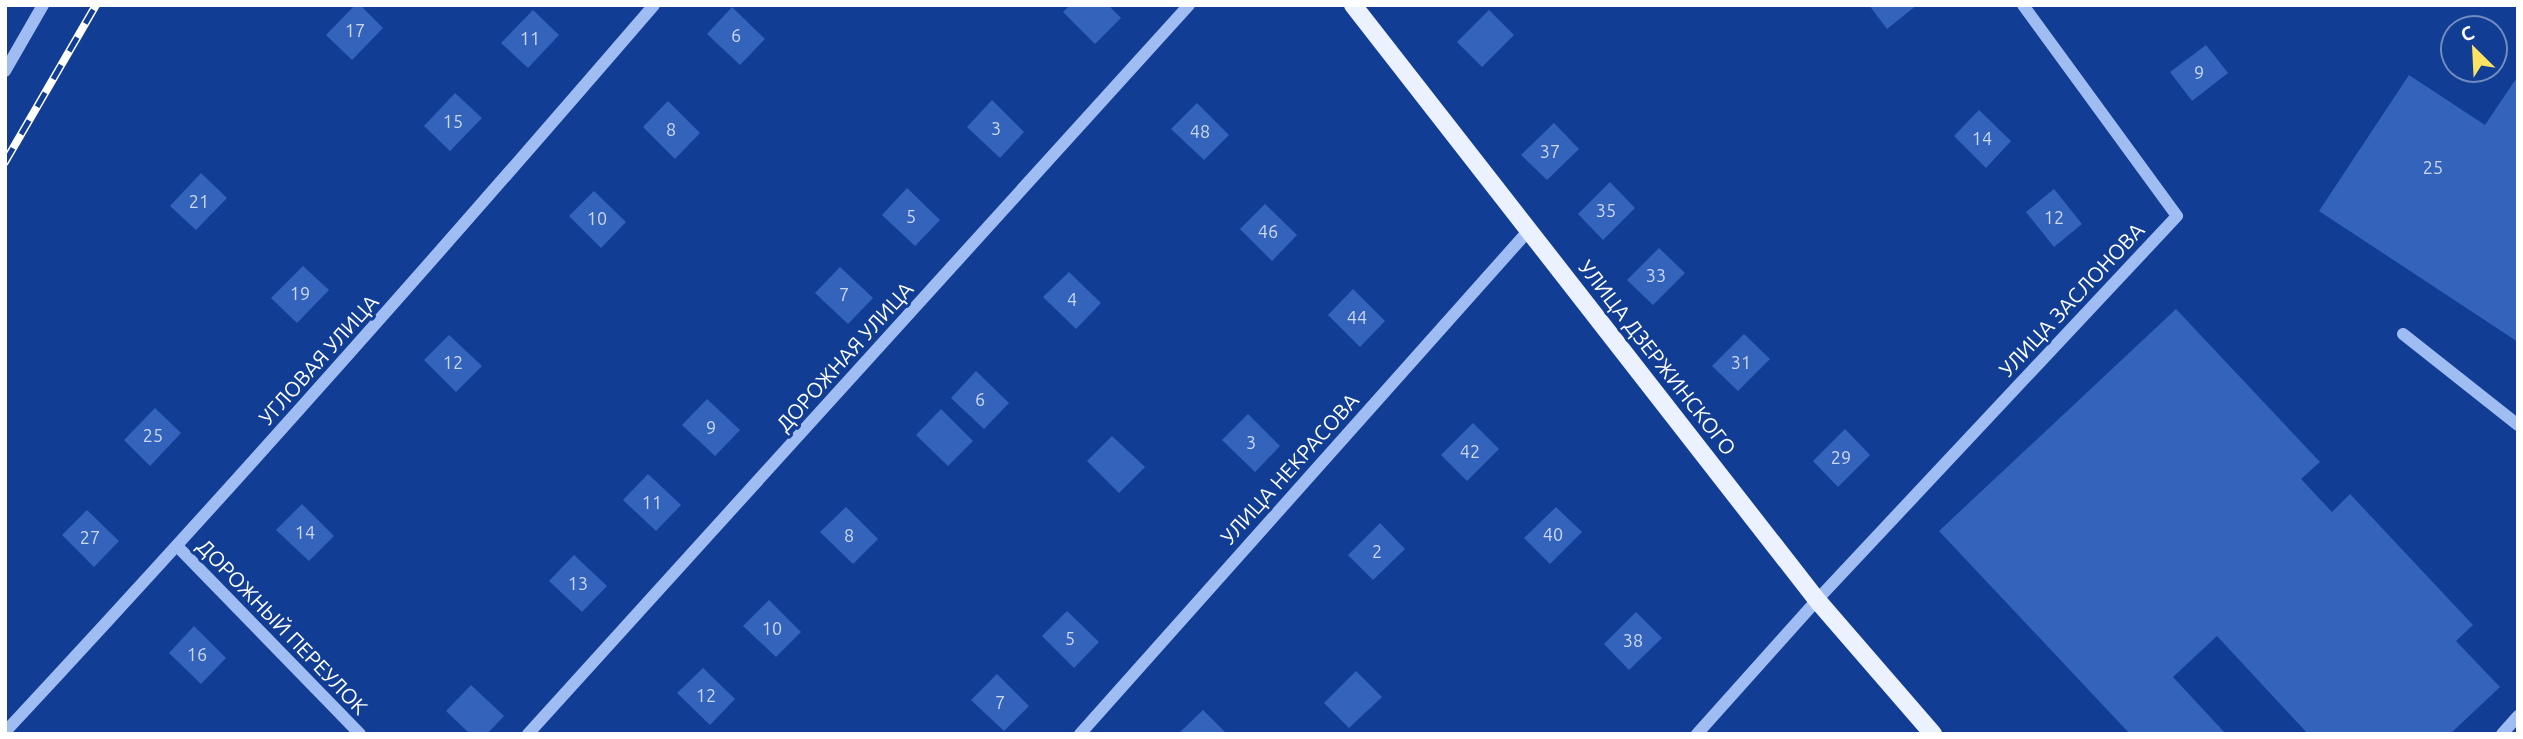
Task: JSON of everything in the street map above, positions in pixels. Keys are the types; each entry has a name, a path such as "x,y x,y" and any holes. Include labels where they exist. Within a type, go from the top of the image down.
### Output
{"main road":[{"name":"УЛИЦА ДЗЕРЖИНСКОГО","path":"1353,5 1817,600 1933,734"}],"street":[{"path":"5,71 43,5"},
{"name":"УГЛОВАЯ УЛИЦА","path":"5,732 178,547 421,275 653,5"},
{"name":"ДОРОЖНАЯ УЛИЦА","path":"528,734 1189,5"},
{"name":"УЛИЦА ЗАСЛОНОВА","path":"1817,600 2177,216 2023,5"},
{"name":"УЛИЦА НЕКРАСОВА","path":"1080,734 1529,230"},
{"path":"2403,334 2518,425"},
{"name":"ДОРОЖНЫЙ ПЕРЕУЛОК","path":"178,547 359,734"},
{"path":"1697,734 1817,600"},
{"path":"2502,734 2518,716"}],"building":[{"path":"355,5 360,5 383,28 352,60 326,35"},
{"path":"1070,5 1108,5 1121,18 1095,44 1063,12"},
{"path":"1869,5 1917,5 1887,29"},
{"path":"732,7 765,39 740,65 707,34"},
{"path":"533,10 559,35 528,68 501,43"},
{"path":"1489,10 1514,35 1482,67 1457,42"},
{"path":"2206,45 2228,73 2192,101 2170,72"},
{"path":"2409,75 2485,125 2518,76 2518,342 2319,211"},
{"path":"455,93 482,118 450,151 424,126"},
{"path":"992,100 1024,132 1000,158 967,127"},
{"path":"668,101 700,133 675,159 643,127"},
{"path":"1197,103 1229,135 1204,160 1171,129"},
{"path":"1979,110 2011,141 1986,168 1954,136"},
{"path":"1554,123 1579,149 1547,180 1521,155"},
{"path":"201,173 227,198 196,230 170,206"},
{"path":"1610,182 1635,208 1603,240 1578,214"},
{"path":"907,188 940,220 915,246 882,215"},
{"path":"2054,189 2082,224 2054,247 2026,212"},
{"path":"594,191 626,222 601,248 569,216"},
{"path":"1265,204 1297,235 1272,261 1240,229"},
{"path":"1659,248 1685,273 1653,305 1627,280"},
{"path":"303,266 329,290 297,323 271,298"},
{"path":"840,267 873,298 848,324 815,293"},
{"path":"1069,272 1101,303 1076,329 1043,297"},
{"path":"1353,289 1385,321 1360,347 1328,315"},
{"path":"2176,309 2320,462 2301,479 2332,512 2350,494 2473,625 2456,641 2500,687 2450,734 2308,734 2217,636 2173,677 2226,734 2130,734 1939,531"},
{"path":"1744,334 1770,359 1738,391 1712,366"},
{"path":"449,335 482,366 456,392 424,360"},
{"path":"976,371 1009,403 984,429 951,398"},
{"path":"707,399 740,430 715,456 682,425"},
{"path":"155,408 181,433 150,466 124,440"},
{"path":"941,409 973,441 948,466 916,435"},
{"path":"1248,414 1280,446 1255,472 1222,440"},
{"path":"1473,423 1499,449 1467,481 1441,455"},
{"path":"1845,429 1870,455 1838,487 1813,461"},
{"path":"1112,436 1145,467 1119,493 1087,461"},
{"path":"648,474 681,505 656,531 623,500"},
{"path":"302,504 334,536 309,561 276,530"},
{"path":"846,507 878,539 853,564 820,532"},
{"path":"1556,507 1582,532 1550,564 1524,538"},
{"path":"87,510 119,541 94,567 62,535"},
{"path":"1380,523 1405,549 1373,580 1348,555"},
{"path":"574,555 607,586 582,612 549,581"},
{"path":"769,600 801,632 776,657 743,626"},
{"path":"1067,611 1099,642 1074,668 1042,636"},
{"path":"1636,612 1662,638 1629,670 1604,644"},
{"path":"194,626 226,658 201,684 169,653"},
{"path":"703,668 735,699 710,725 677,693"},
{"path":"1356,671 1382,697 1349,728 1324,703"},
{"path":"997,674 1029,706 1004,731 971,700"},
{"path":"471,685 504,716 487,734 470,734 446,711"},
{"path":"1203,710 1227,734 1178,734"}],"railway":[{"path":"5,162 96,5"}]}
